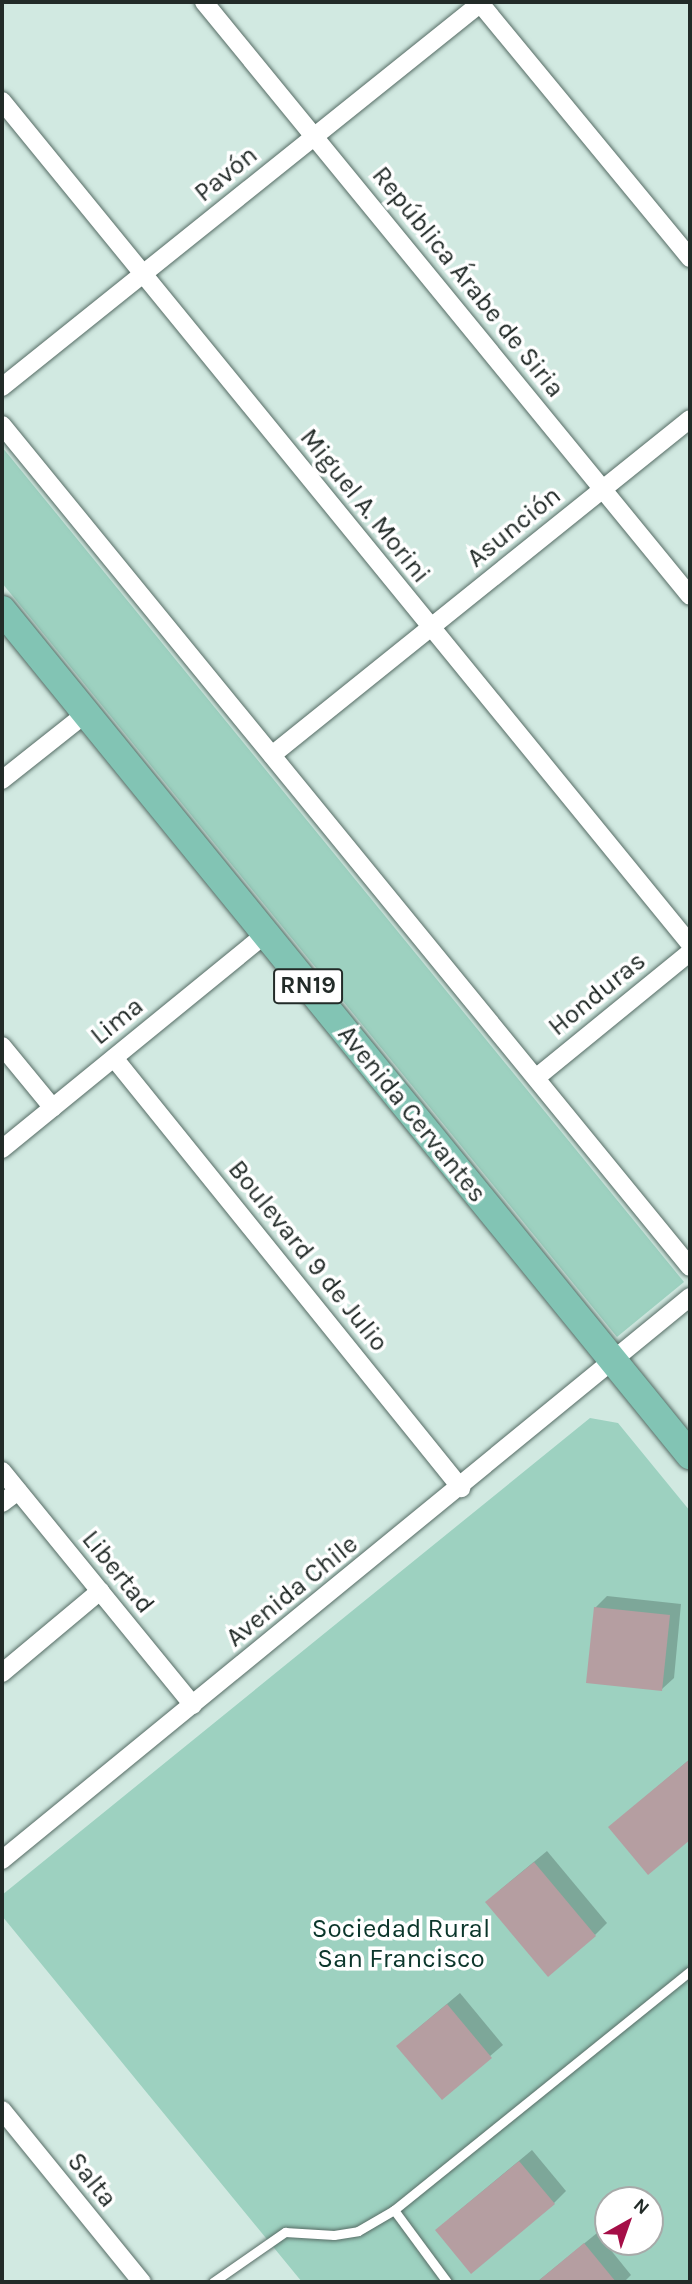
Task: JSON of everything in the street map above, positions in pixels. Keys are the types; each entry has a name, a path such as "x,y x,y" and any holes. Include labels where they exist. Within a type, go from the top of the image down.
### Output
{"main road":[{"name":"Avenida Cervantes","path":"2,610 84,715 690,1455"}],"street":[{"name":"República Árabe de Siria","path":"204,2 690,596"},
{"name":"Pavón","path":"2,387 481,2"},
{"path":"481,2 690,258"},
{"name":"Miguel A. Morini","path":"2,101 690,944"},
{"name":"Asunción","path":"272,755 690,419"},
{"path":"2,425 690,1267"},
{"path":"2,780 84,715"},
{"name":"Lima","path":"2,1149 266,934"},
{"name":"Honduras","path":"537,1077 690,952"},
{"path":"2,1046 52,1108"},
{"name":"Boulevard 9 de Julio","path":"114,1058 461,1488"},
{"name":"Avenida Chile","path":"2,1860 615,1362 690,1297"},
{"name":"Libertad","path":"2,1471 193,1705"},
{"path":"2,1503 18,1490"},
{"path":"2,1673 100,1591"},
{"name":"Salta","path":"2,2110 142,2282"}],"lane":[{"path":"213,2282 285,2232 334,2235 358,2231 394,2210 690,1971"},
{"path":"394,2210 447,2282"}],"green space":[{"path":"2,447 684,1282 617,1337 2,583"},
{"name":"Sociedad Rural San Francisco","path":"590,1418 618,1423 690,1511 690,2282 302,2282 2,1916 2,1895"}],"building":[{"path":"594,1607 670,1615 662,1691 586,1683"},
{"path":"690,1759 690,1840 648,1875 608,1827"},
{"path":"534,1862 596,1936 548,1977 485,1902"},
{"path":"447,2004 492,2058 442,2100 396,2046"},
{"path":"519,2161 555,2204 471,2274 435,2230"},
{"path":"584,2243 616,2282 537,2282"}]}
